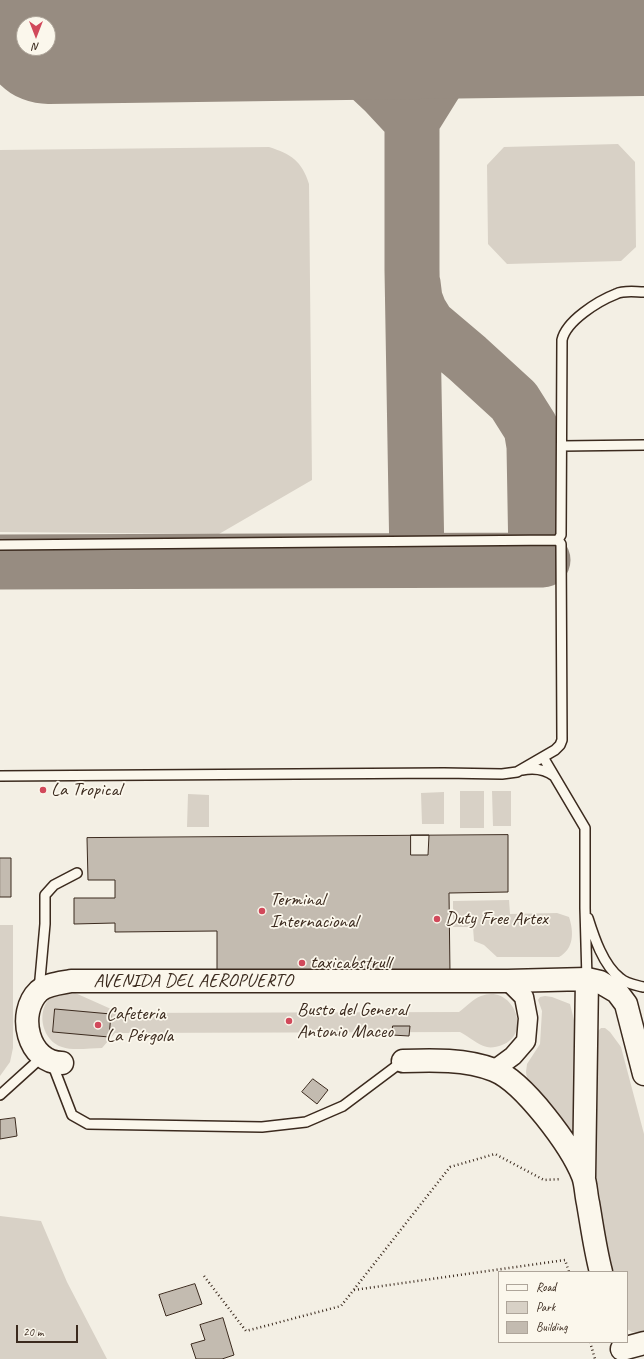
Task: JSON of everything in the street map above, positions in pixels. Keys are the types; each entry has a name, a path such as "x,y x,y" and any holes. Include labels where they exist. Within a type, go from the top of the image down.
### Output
{"main road":[{"name":"AVENIDA DEL AEROPUERTO","path":"39,991 54,984 71,981 508,981 587,979 600,982 617,992 626,1004 644,1074"},
{"path":"587,979 584,1177 596,1254 601,1271"},
{"path":"39,991 32,1001 27,1014 28,1032 32,1045 52,1061"},
{"path":"403,1061 438,1060 494,1070 513,1083 532,1101 560,1137 584,1177"},
{"path":"623,1353 644,1343"}],"street":[{"path":"494,1070 513,1056 526,1041 528,1018 524,997 508,981"}],"lane":[{"path":"558,540 561,535 562,340 564,333 580,316 616,294 644,292"},
{"path":"562,446 644,445"},
{"path":"0,545 558,540"},
{"path":"556,778 554,762 562,734 561,544 558,540"},
{"path":"516,772 543,757 560,745"},
{"path":"543,757 585,828 587,979"},
{"path":"0,776 444,773 502,774 539,770 546,771 556,778"},
{"path":"39,991 44,924 44,895 54,885 77,874"},
{"path":"585,908 597,942 609,965 621,979 644,987"},
{"path":"617,992 624,988 644,987"},
{"path":"0,1096 52,1061 72,1115 88,1124 262,1126 306,1122 343,1106 403,1061"}],"path":[{"path":"204,1276 246,1331 341,1306 450,1167 495,1154 544,1180 584,1177"},
{"path":"354,1290 565,1260 569,1271"},
{"path":"590,1343 595,1359"}],"green space":[{"path":"618,144 635,162 636,247 621,261 507,264 488,244 487,165 504,147"},
{"path":"269,147 284,152 295,160 303,170 309,184 312,480 219,534 0,532 0,150"},
{"path":"460,791 484,791 484,828 460,828"},
{"path":"492,791 511,791 511,826 493,826"},
{"path":"444,792 444,824 422,824 421,793"},
{"path":"188,794 209,795 209,827 187,827"},
{"path":"509,900 510,914 557,913 569,917 572,928 572,940 564,954 559,957 497,957 484,945 474,941 473,927 453,927 453,901"},
{"path":"0,925 13,925 13,1048 10,1062 0,1076"},
{"path":"64,988 120,1013 459,1012 478,997 492,994 502,997 510,1003 515,1012 517,1021 516,1031 511,1039 496,1047 487,1047 460,1032 115,1033 102,1048 71,1049 55,1044 50,1039 46,1033 42,1019 45,1005 49,999"},
{"path":"545,996 570,1004 574,1020 576,1144 527,1079 527,1064 540,1044 542,1011 538,1000 540,997"},
{"path":"601,1028 605,1028 610,1032 621,1047 644,1134 644,1333 632,1332 628,1330 628,1271 613,1271 601,1220 596,1182 598,1031"},
{"path":"0,1216 41,1221 67,1282 107,1359 0,1359"}],"building":[{"path":"411,835 429,835 428,855 411,855"},
{"name":"Terminal Internacional","path":"508,835 508,892 449,893 450,974 217,975 217,931 115,932 115,923 74,924 74,898 115,898 115,880 88,880 87,838"},
{"path":"0,858 11,858 11,897 0,897"},
{"path":"55,1009 111,1014 109,1037 53,1032"},
{"path":"393,1026 410,1026 409,1036 392,1035"},
{"path":"313,1079 328,1090 317,1104 302,1092"},
{"path":"15,1118 17,1136 0,1139 0,1120"},
{"path":"195,1284 202,1304 166,1316 159,1295"},
{"path":"223,1318 234,1355 222,1359 196,1359 191,1344 205,1340 200,1325"}],"taxiway":[{"path":"417,560 412,270 412,121 445,68 455,58 492,39 553,28"},
{"path":"264,31 309,40 351,60 385,92 412,121"},
{"path":"413,283 415,299 420,312 428,325 514,401 531,428 534,446 536,560"},
{"path":"0,562 543,560"}],"runway":[{"path":"56,35 644,27"}],"place":[{"name":"La Tropical","path":"43,790"},
{"name":"Terminal Internacional","path":"262,911"},
{"name":"Duty Free Artex","path":"437,919"},
{"name":"taxicabstrull","path":"302,963"},
{"name":"Busto del General Antonio Maceo","path":"289,1021"},
{"name":"Cafeteria La Pérgola","path":"98,1025"}]}
